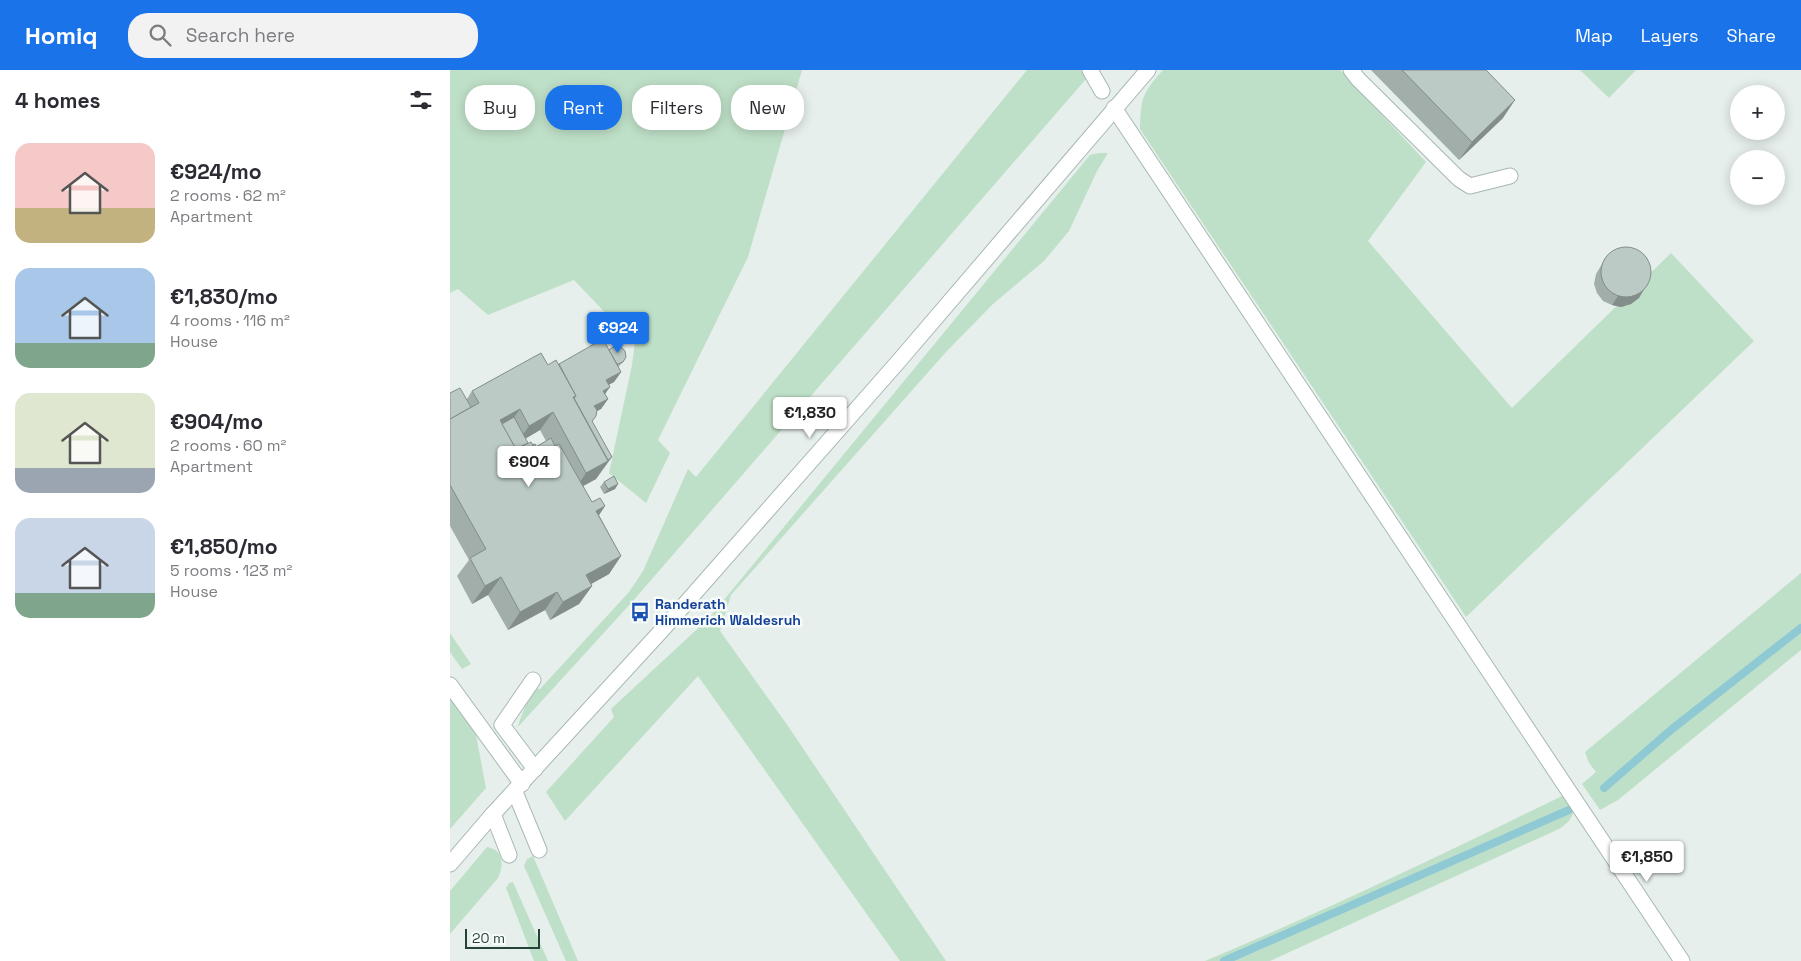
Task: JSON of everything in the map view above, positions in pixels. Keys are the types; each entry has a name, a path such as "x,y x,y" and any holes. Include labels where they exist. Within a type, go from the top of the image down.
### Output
{"street":[{"path":"1090,70 1102,91"},
{"path":"450,864 493,814 657,636 892,369 1148,70"},
{"path":"1351,70 1459,179 1470,186 1510,176"},
{"path":"1114,108 1682,961"},
{"path":"533,680 502,725 535,769"},
{"path":"450,685 518,788 539,850"},
{"path":"493,814 509,855"}],"green space":[{"path":"450,70 802,70 798,85 731,85 731,130 785,130 748,257 658,440 670,453 646,503 609,473 632,365 635,342 627,333 574,280 488,315 458,289 450,293"},
{"path":"1027,70 1081,70 1086,79 632,602 517,728 532,688 540,689 629,592 643,571 688,469 696,477"},
{"path":"1163,70 1340,70 1426,162 1368,241 1512,408 1671,253 1754,341 1466,617 1140,129 1144,97"},
{"path":"1580,70 1636,70 1609,98"},
{"path":"1108,153 1097,171 1069,231 1044,261 993,304 946,352 731,595 720,631 788,726 946,961 900,961 698,676 565,821 546,792 614,717 611,709 709,618 1090,155"},
{"path":"1801,573 1801,650 1618,800 1600,810 1582,784 1596,772 1589,763 1585,752"},
{"path":"450,633 471,664 462,669 450,652"},
{"path":"450,695 475,730 486,788 450,829"},
{"path":"1564,795 1570,803 1573,814 1569,821 1561,828 1270,961 1205,961 1386,881"},
{"path":"487,847 497,851 500,855 502,863 498,878 450,934 450,891"},
{"path":"533,856 578,961 566,961 524,866 527,859"},
{"path":"513,882 548,961 534,961 506,888 509,883"}],"building":[{"path":"1402,70 1486,70 1515,100 1472,142"},
{"path":"1626,247 1640,251 1647,258 1651,272 1647,286 1640,293 1626,297 1612,293 1605,286 1601,272 1605,258 1612,251"},
{"path":"603,339 621,372 606,380 610,387 603,391 608,399 594,406 597,410 596,416 592,421 612,457 608,460 574,398 576,396 559,364"},
{"path":"615,346 621,347 625,351 626,357 623,362 618,364 609,350"},
{"path":"541,353 548,365 556,360 576,396 573,397 608,461 586,473 553,412 529,426 520,409 500,420 516,449 531,442 539,455 559,444 592,502 600,498 605,506 596,511 621,556 586,575 592,586 563,602 557,592 520,612 501,577 485,586 470,558 486,549 450,485 450,419 479,403 472,391"},
{"path":"460,388 471,407 450,419 450,393"},
{"path":"514,417 528,443 516,449 502,424"},
{"path":"551,438 555,446 540,454 536,447"},
{"path":"535,444 540,454 539,455 533,445"},
{"path":"614,476 618,484 608,489 604,482"}],"waterway":[{"path":"1604,788 1672,729 1801,628"},
{"path":"1224,961 1569,810"}],"place":[{"name":"Randerath Himmerich Waldesruh","path":"640,612"}]}
